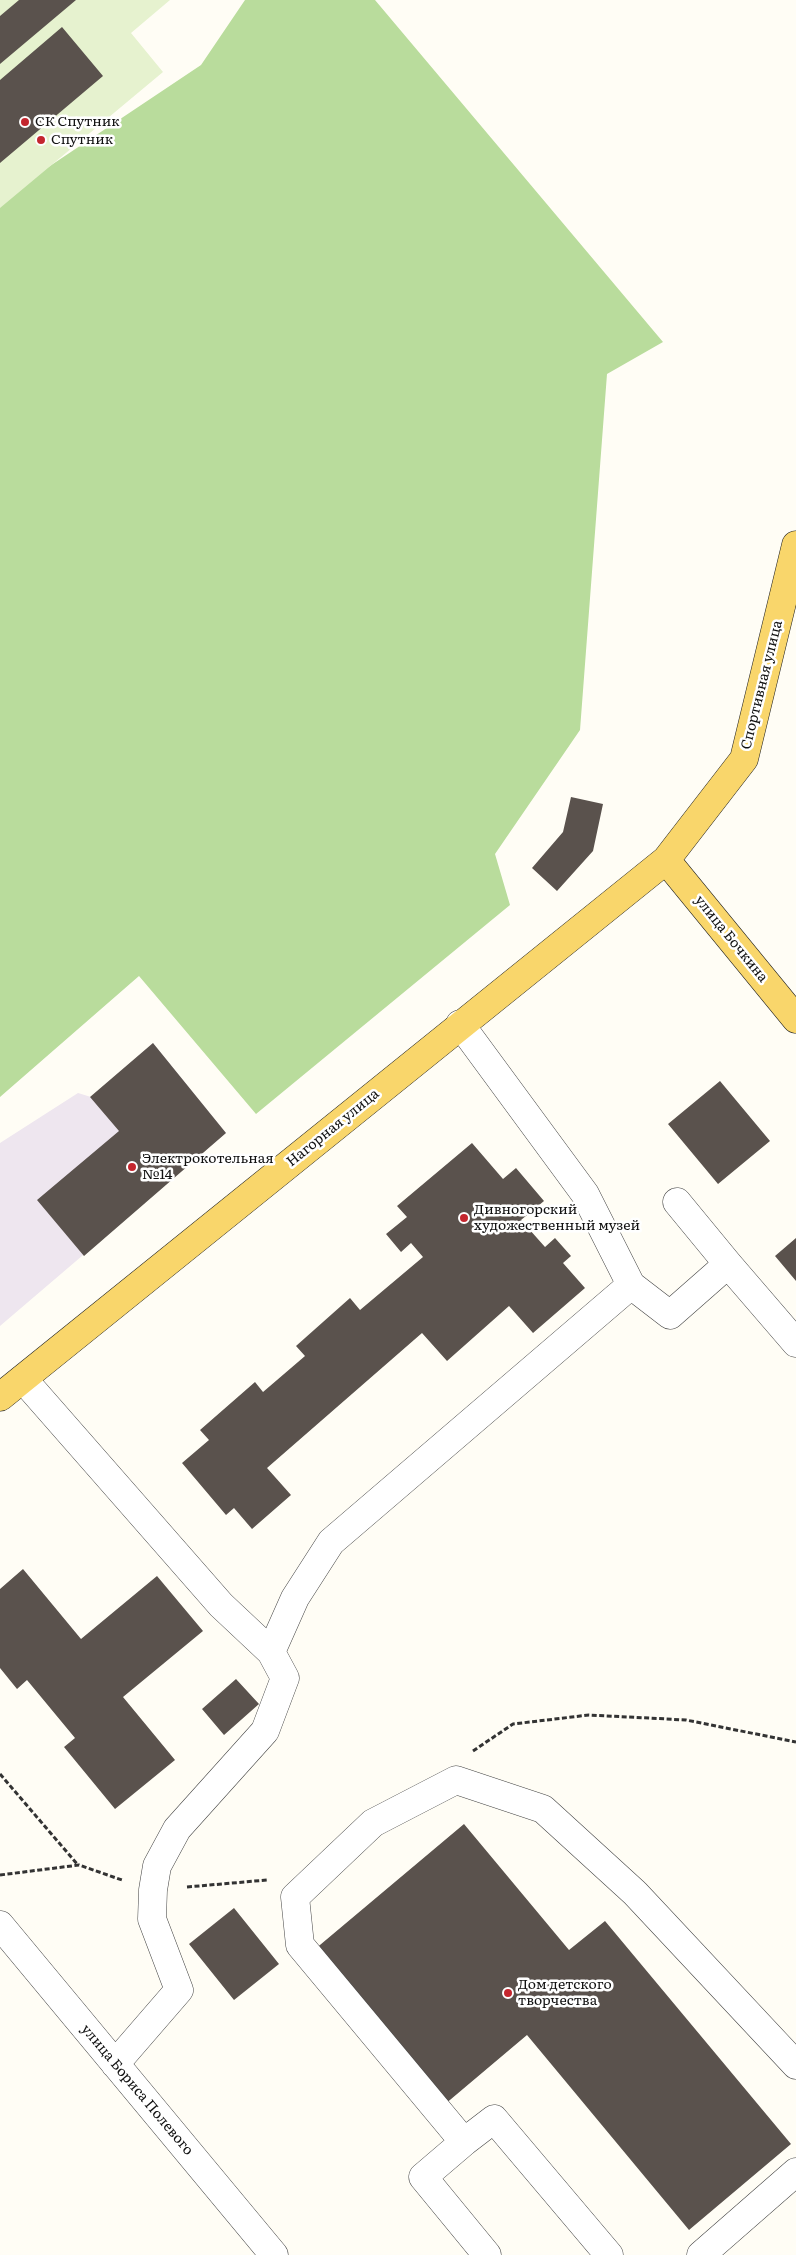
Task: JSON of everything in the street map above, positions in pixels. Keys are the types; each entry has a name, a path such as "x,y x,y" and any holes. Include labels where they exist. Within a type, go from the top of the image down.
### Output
{"main road":[{"name":"Спортивная улица","path":"666,860 744,759 796,544"},
{"name":"улица Бочкина","path":"666,860 796,1019"},
{"name":"Нагорная улица","path":"0,1397 460,1024 666,860"}],"street":[{"path":"460,1024 585,1194 631,1285 670,1315 728,1264"},
{"path":"677,1202 796,1343"},
{"path":"271,1652 295,1598 331,1542 631,1285"},
{"path":"23,1379 221,1605 271,1652 285,1678 265,1731 177,1830 157,1866 153,1890 152,1919 179,1990 114,2064"},
{"path":"464,2142 300,1945 296,1897 373,1823 456,1780 543,1809 635,1893 796,2065"},
{"name":"улица Бориса Полевого","path":"0,1925 274,2255"},
{"path":"487,2255 423,2177 494,2119 609,2255"},
{"path":"701,2255 796,2172"}],"path":[{"path":"439,1789 473,1751 512,1724 589,1715 686,1720 796,1742"},
{"path":"0,1774 79,1865"},
{"path":"0,1875 79,1865 153,1890 269,1880"}],"shaded area":[{"path":"153,1043 226,1133 0,1326 0,1143 78,1093 91,1097"}],"green space":[{"name":"Спутник","path":"0,0 170,0 131,33 163,72 0,208"},
{"path":"245,0 375,0 663,342 607,374 580,730 495,854 510,905 256,1114 139,976 0,1097 0,190 11,192 201,65"}],"building":[{"path":"19,0 76,0 0,64 0,16"},
{"name":"СК Спутник","path":"62,27 103,76 0,163 0,80"},
{"path":"571,797 603,804 593,851 557,891 532,868 563,832"},
{"name":"Электрокотельная №14","path":"153,1043 226,1133 84,1256 37,1200 119,1131 90,1097"},
{"path":"720,1081 770,1141 718,1184 668,1124"},
{"path":"472,1143 503,1179 516,1168 544,1201 521,1220 545,1247 555,1238 571,1256 563,1263 585,1288 533,1333 509,1306 447,1361 422,1333 267,1468 291,1495 252,1529 234,1508 226,1515 182,1463 209,1440 200,1430 255,1382 263,1392 305,1356 296,1346 350,1298 360,1310 423,1257 411,1243 401,1252 386,1234 407,1217 397,1206"},
{"path":"796,1238 796,1281 775,1256"},
{"path":"23,1569 81,1639 157,1576 203,1631 123,1697 175,1760 115,1809 64,1747 75,1738 27,1680 17,1689 0,1668 0,1589"},
{"path":"236,1679 259,1704 224,1735 202,1709"},
{"name":"Дом детского творчества","path":"464,1824 569,1950 605,1921 791,2144 689,2230 527,2035 444,2105 314,1950"},
{"path":"234,1908 279,1964 234,2000 189,1944"}],"place":[{"name":"СК Спутник","path":"25,122"},
{"name":"Спутник","path":"41,140"},
{"name":"Электрокотельная №14","path":"132,1167"},
{"name":"Дивногорский художественный музей","path":"464,1218"},
{"name":"Дом детского творчества","path":"508,1993"}]}
